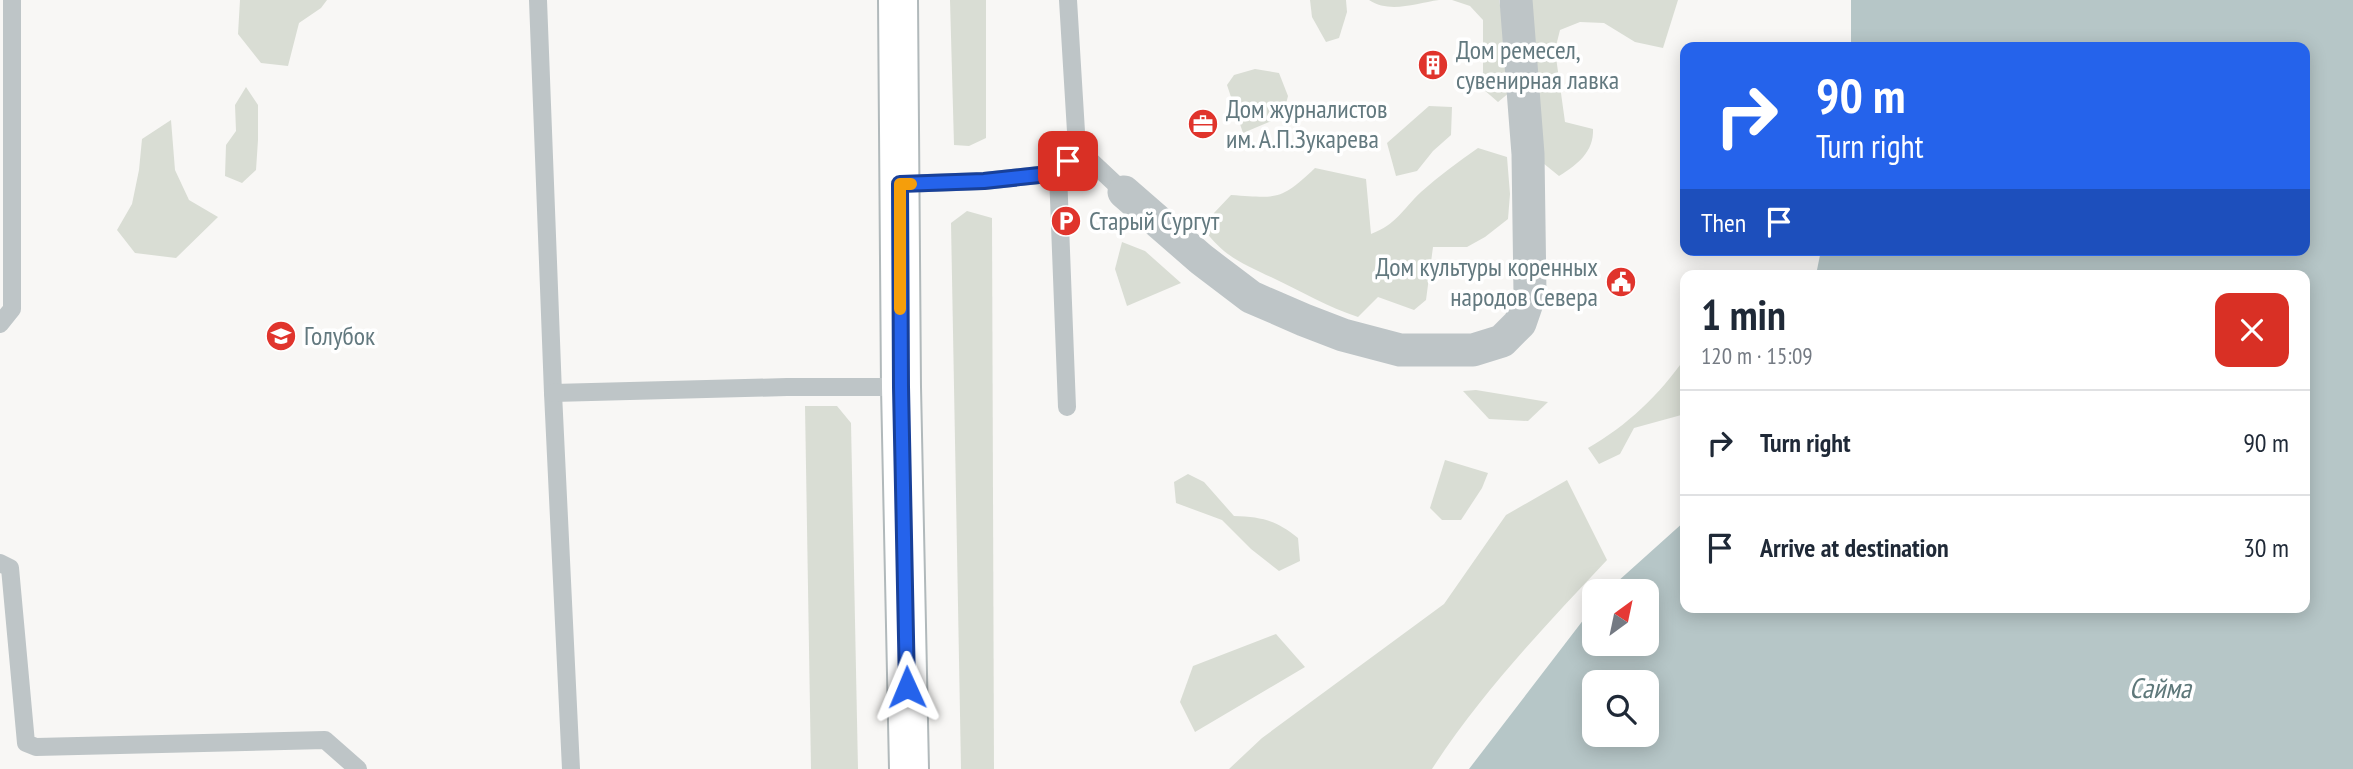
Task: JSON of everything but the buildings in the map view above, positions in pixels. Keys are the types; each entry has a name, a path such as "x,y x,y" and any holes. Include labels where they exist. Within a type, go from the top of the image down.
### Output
{"main road":[{"path":"898,0 901,387 909,769"}],"street":[{"path":"1124,192 1201,260 1251,297 1343,335 1399,350 1473,350 1502,341 1520,323 1530,294 1528,154 1516,0"}],"lane":[{"path":"0,324 12,309 12,0"},
{"path":"538,0 571,769"},
{"path":"1067,407 1058,173 1077,148 1068,0"},
{"path":"1077,148 1124,192"},
{"path":"900,184 984,181 1058,173"},
{"path":"553,393 901,387"},
{"path":"0,563 10,568 26,743 36,747 325,740 358,769"}],"shaded area":[{"path":"240,0 327,0 321,8 299,23 288,66 261,63 238,34"},
{"path":"950,0 986,0 986,138 969,146 954,145"},
{"path":"1310,0 1346,0 1347,12 1339,38 1326,42 1312,17"},
{"path":"1369,0 1439,0 1394,7"},
{"path":"1452,0 1499,0 1506,37 1510,92 1498,102 1483,89 1483,20 1470,6"},
{"path":"1527,0 1678,0 1663,48 1635,42 1604,23 1580,22 1560,30 1555,50 1565,122 1593,129 1593,137 1578,162 1559,176 1543,163"},
{"path":"1255,69 1279,73 1288,96 1283,116 1243,133 1227,85 1234,75"},
{"path":"246,87 258,105 258,140 256,170 242,183 225,176 226,145 236,131 235,105"},
{"path":"1429,106 1452,107 1451,135 1433,151 1417,171 1396,176 1387,143"},
{"path":"171,120 175,170 189,200 218,217 176,258 135,253 117,230 132,204 142,139"},
{"path":"1478,148 1507,157 1510,194 1508,219 1467,247 1433,247 1426,300 1414,310 1378,297 1358,317 1347,313 1245,264 1228,254 1206,232 1214,213 1231,195 1278,195 1294,187 1315,168 1366,179 1371,234 1393,221 1428,186"},
{"path":"967,211 992,218 994,769 961,769 951,223"},
{"path":"1122,242 1145,251 1181,283 1127,306 1115,269"},
{"path":"1680,364 1680,415 1634,428 1620,454 1599,464 1588,448 1616,430 1665,384"},
{"path":"1476,390 1548,402 1528,421 1489,419 1463,391"},
{"path":"805,406 837,406 851,423 858,769 811,769"},
{"path":"1445,460 1488,473 1482,488 1461,520 1442,520 1430,508"},
{"path":"1188,474 1204,482 1234,516 1268,521 1283,527 1298,538 1300,561 1279,571 1251,549 1222,520 1176,503 1174,482"},
{"path":"1567,480 1607,560 1589,579 1582,579 1582,587 1493,687 1432,769 1229,769 1262,738 1444,604 1506,515"},
{"path":"1276,634 1305,667 1195,732 1180,702 1193,666"}],"water":[{"name":"Сайма","path":"1851,0 2353,0 2353,769 1469,769 1582,622 1582,656 1659,656 1659,579 1620,579 1680,525 1680,613 2310,613 2310,270 1817,270 1820,256 2310,256 2310,42 1851,42"}],"slow traffic":[{"path":"900,309 900,184 911,184"}],"place":[{"name":"Дом ремесел, сувенирная лавка","path":"1433,65"},
{"name":"Дом журналистов им. А.П.Зукарева","path":"1203,124"},
{"name":"Старый Сургут","path":"1066,221"},
{"name":"Дом культуры коренных народов Севера","path":"1621,282"},
{"name":"Голубок","path":"281,336"}],"route":[{"path":"907,687 900,184 984,181 1058,173 1068,161"}]}
